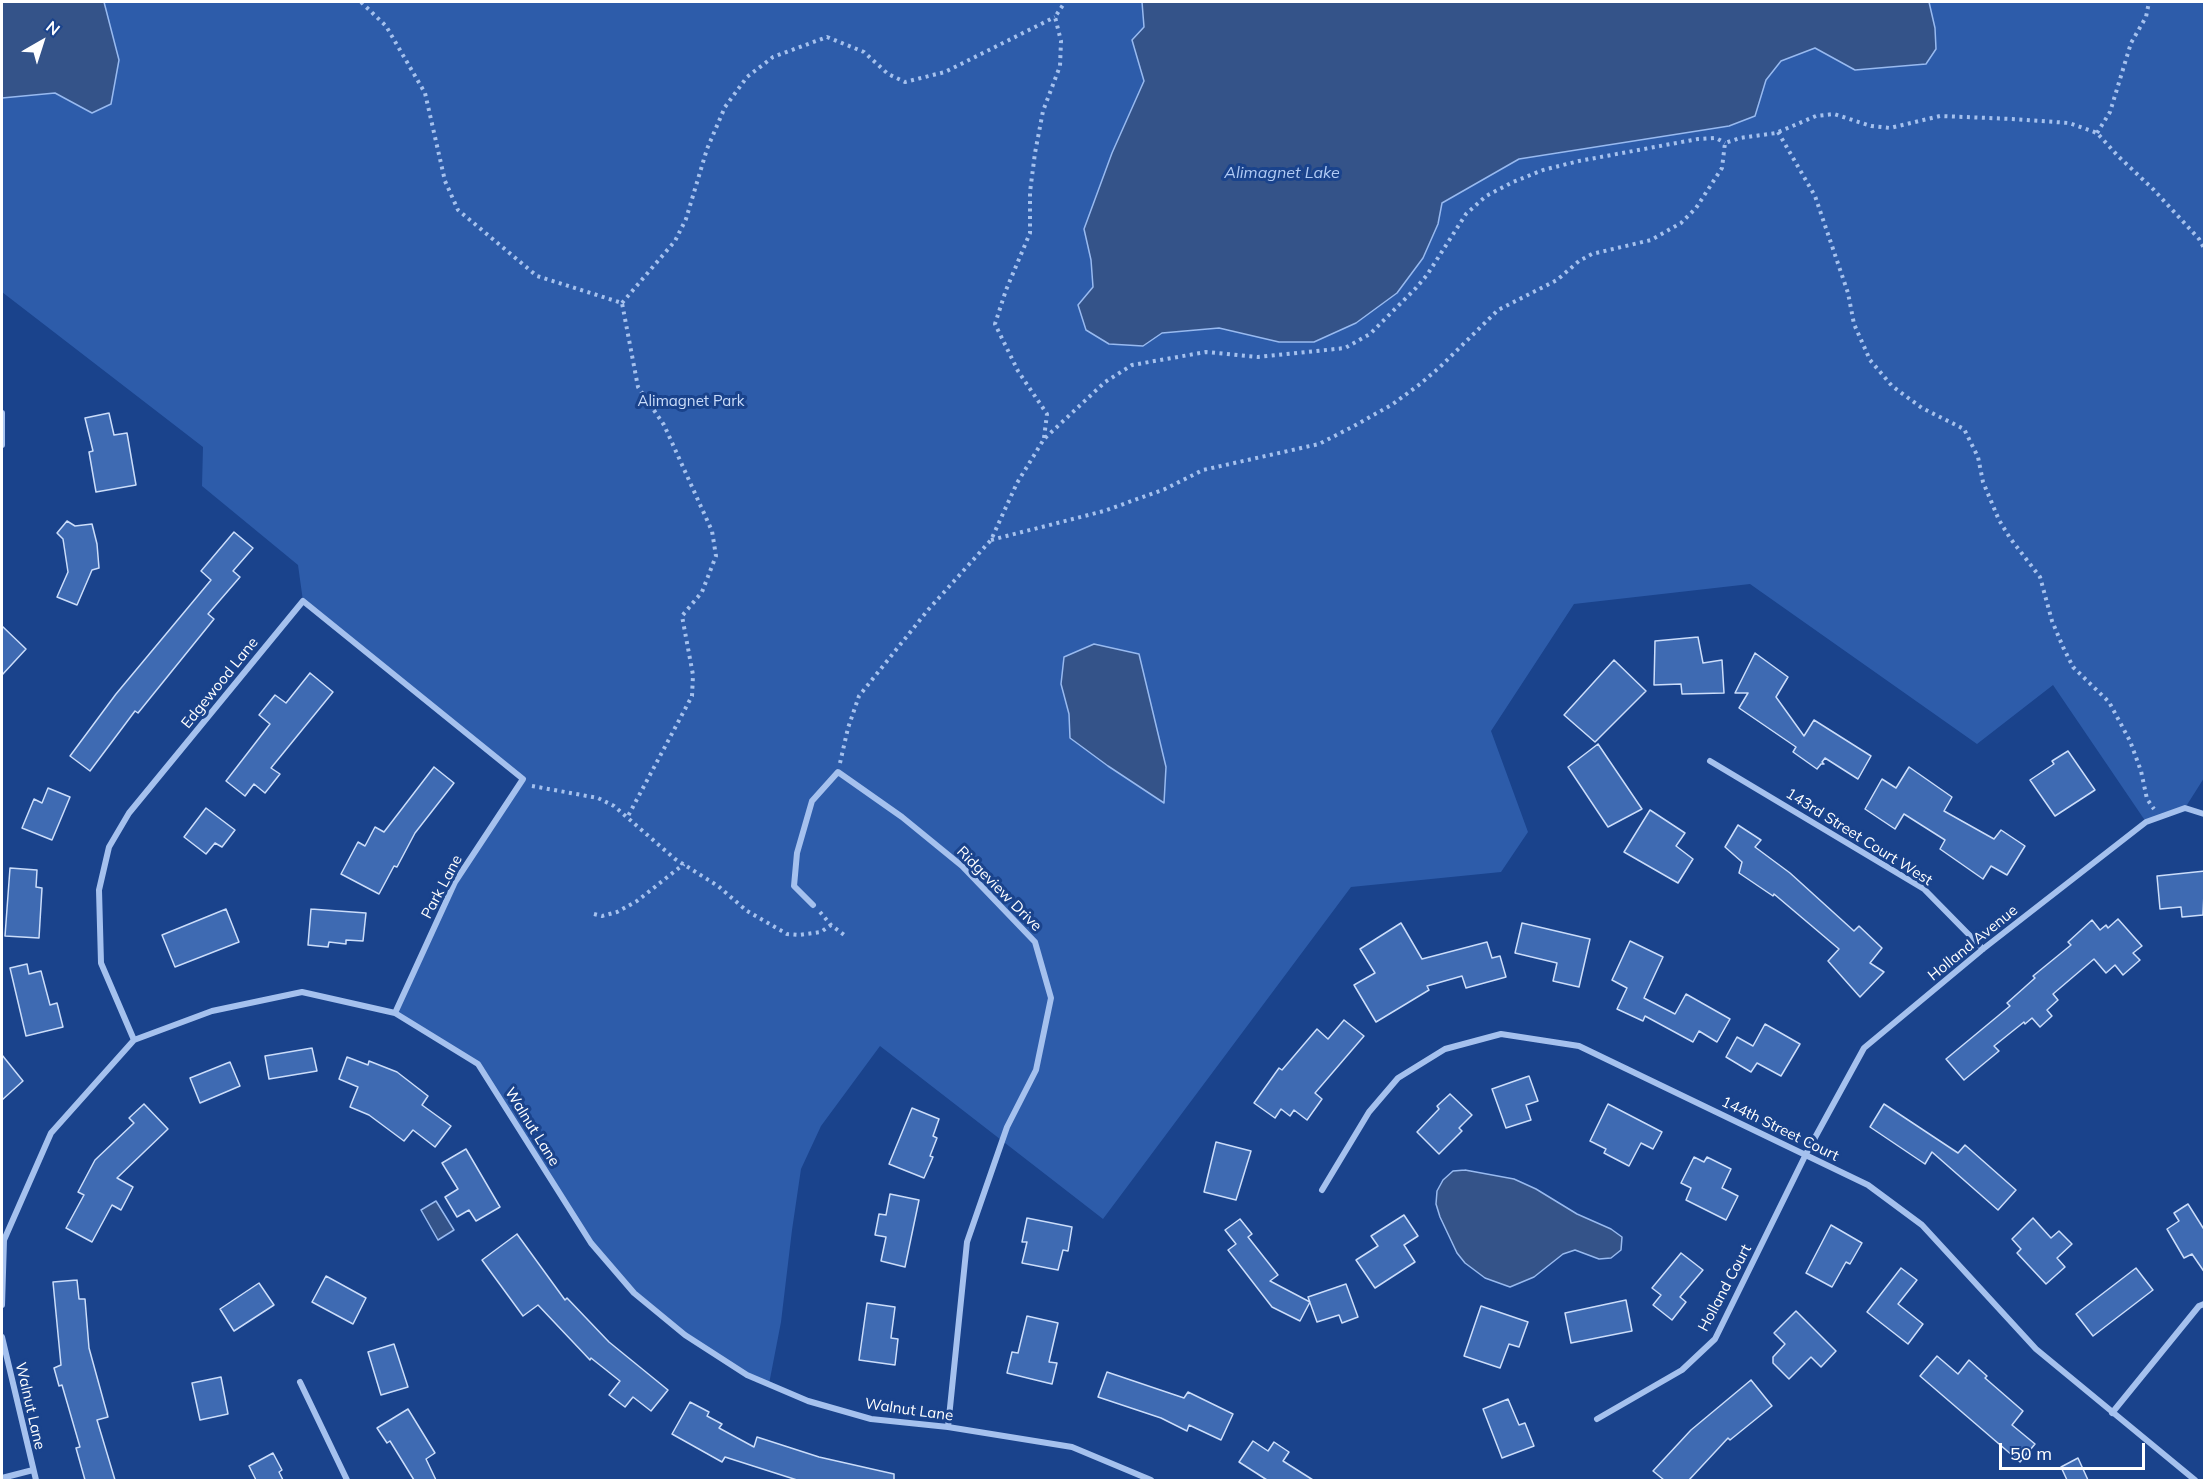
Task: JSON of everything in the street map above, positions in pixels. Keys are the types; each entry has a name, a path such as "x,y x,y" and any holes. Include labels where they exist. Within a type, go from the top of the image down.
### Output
{"street":[{"path":"2,412 2,445"},
{"name":"Edgewood Lane","path":"134,1040 101,963 99,890 109,848 129,813 303,601 521,782"},
{"name":"143rd Street Court West","path":"1710,761 1924,889 1983,949"},
{"path":"813,905 794,886 797,853 812,801 838,772"},
{"name":"Ridgeview Drive","path":"838,772 902,817 962,866 1035,942 1051,998 1036,1070 1006,1127 967,1242 948,1427"},
{"name":"Park Lane","path":"395,1013 455,882 521,782"},
{"name":"Holland Avenue","path":"1806,1154 1864,1048 1983,949 2146,822 2185,808 2205,814"},
{"name":"Walnut Lane","path":"2,1305 3,1240 51,1134 134,1040 212,1011 302,992 395,1013 478,1064 591,1243 634,1293 685,1335 747,1375 808,1401 872,1419 948,1427 1072,1447 1151,1480"},
{"name":"144th Street Court","path":"1322,1190 1369,1112 1398,1078 1445,1049 1501,1034 1579,1046 1868,1185 1922,1225 2036,1349 2195,1480"},
{"name":"Holland Court","path":"1597,1419 1682,1370 1714,1339 1806,1154"},
{"path":"2112,1413 2199,1306 2205,1304"},
{"name":"Walnut Lane","path":"2,1337 36,1480"},
{"path":"300,1382 347,1480"},
{"path":"2,1478 33,1470"}],"path":[{"path":"361,2 386,26 426,93 445,181 458,210 537,276 622,303"},
{"path":"627,818 692,696 693,675 682,616 702,592 716,556 712,531 664,425 638,387 622,303 678,233 686,219 707,148 725,107 747,77 773,57 827,37 864,52 888,74 905,82 945,72 1055,17 1065,2"},
{"path":"2097,133 2110,112 2131,43 2146,17 2149,2"},
{"path":"1044,439 1047,414 1018,371 995,324 1006,290 1030,233 1030,192 1042,111 1060,66 1061,41 1055,17"},
{"path":"838,772 848,728 859,696 928,610 991,540 1017,483 1044,439 1093,392 1132,365 1206,352 1258,357 1345,348 1370,334 1416,288 1427,275 1466,214 1486,196 1543,170 1698,139 1716,138 1725,143 1740,138 1778,132 1816,116 1834,114 1871,126 1890,128 1940,116 2069,123 2097,133 2154,190 2205,248"},
{"path":"1778,132 1815,196 1848,293 1854,324 1870,360 1892,386 1922,408 1964,429 1978,457 1983,482 1999,520 2040,577 2052,621 2073,667 2109,702 2130,741 2141,771 2147,799 2160,816"},
{"path":"991,540 1104,511 1165,489 1203,470 1319,444 1353,426 1393,404 1420,384 1498,310 1557,280 1579,261 1592,254 1651,240 1681,223 1696,208 1722,168 1725,143"},
{"path":"521,782 598,798 614,806 675,859 718,886 747,911 787,934 821,932 831,925"},
{"path":"594,914 602,916 617,912 637,901 684,864"},
{"path":"813,905 831,925 847,937"}],"green space":[{"name":"Alimagnet Park","path":"2,2 1142,2 1144,27 1132,40 1144,81 1112,153 1084,229 1091,260 1093,288 1078,305 1086,330 1109,344 1143,346 1161,333 1219,328 1279,342 1314,342 1356,323 1438,224 1442,203 1519,159 1729,126 1755,116 1766,80 1781,61 1815,48 1855,70 1926,64 1935,28 1929,2 2204,2 2204,778 2185,808 2146,822 2053,685 1977,744 1750,584 1574,604 1491,731 1528,832 1501,872 1351,887 1103,1219 880,1046 821,1126 801,1169 781,1322 769,1384 747,1375 685,1335 634,1293 591,1243 478,1064 395,1013 455,882 523,779 303,601 298,565 202,486 203,447 2,292"}],"water":[{"path":"2,2 104,2 119,60 111,104 92,113 55,93 2,98"},
{"name":"Alimagnet Lake","path":"1142,2 1929,2 1935,28 1936,49 1926,64 1855,70 1815,48 1781,61 1766,80 1755,116 1729,126 1519,159 1442,203 1438,224 1423,258 1397,293 1356,323 1314,342 1279,342 1219,328 1162,333 1143,346 1109,344 1086,330 1078,305 1093,287 1091,260 1084,229 1112,153 1144,81 1132,40 1144,27"},
{"path":"1094,644 1139,654 1166,767 1164,803 1070,738 1069,714 1061,684 1064,657"},
{"path":"1465,1170 1514,1179 1536,1189 1577,1214 1611,1229 1622,1237 1621,1250 1611,1258 1599,1259 1575,1250 1563,1254 1534,1277 1510,1287 1485,1278 1465,1263 1457,1253 1436,1204 1437,1191 1443,1180 1453,1171"},
{"path":"436,1201 454,1230 438,1240 421,1210"}],"building":[{"path":"109,413 114,435 127,433 136,485 96,492 89,452 93,451 85,418"},
{"path":"67,521 75,526 92,524 97,544 99,568 92,570 77,605 57,597 68,572 63,539 57,533"},
{"path":"234,532 253,548 233,571 240,577 208,614 214,619 138,713 135,711 90,771 70,756 116,694 211,580 201,571"},
{"path":"2,626 26,649 2,675"},
{"path":"1698,637 1703,663 1722,660 1724,693 1682,694 1681,684 1654,685 1655,641"},
{"path":"1755,653 1788,677 1776,697 1804,736 1814,720 1871,756 1858,779 1825,758 1822,762 1824,764 1817,769 1793,752 1796,747 1739,708 1748,693 1735,693"},
{"path":"1614,660 1646,691 1595,742 1564,715"},
{"path":"310,673 333,692 271,768 280,774 265,793 254,784 245,796 226,781 270,724 259,715 275,695 286,703"},
{"path":"1598,744 1642,809 1608,827 1568,767"},
{"path":"2068,751 2095,790 2055,816 2030,780 2054,764 2052,761"},
{"path":"434,767 454,783 415,833 379,894 341,874 358,842 365,846 375,827 384,832"},
{"path":"1909,767 1952,797 1944,811 1994,839 2001,830 2025,846 2007,875 1991,866 1983,879 1940,849 1945,840 1904,814 1895,829 1865,809 1882,779 1896,788"},
{"path":"48,788 70,797 52,840 22,828 34,799 42,803"},
{"path":"206,808 235,830 222,847 215,843 206,854 184,837"},
{"path":"1650,810 1685,833 1676,846 1693,859 1678,883 1624,852"},
{"path":"1738,825 1761,840 1755,847 1790,873 1854,931 1859,926 1882,948 1870,963 1884,972 1860,997 1828,961 1839,949 1774,894 1773,896 1739,873 1742,862 1725,847"},
{"path":"10,868 37,870 36,887 42,888 39,938 5,936"},
{"path":"2205,871 2203,915 2182,917 2181,907 2160,909 2157,876"},
{"path":"226,909 239,942 175,967 162,935"},
{"path":"311,909 366,913 363,941 346,940 346,944 329,942 328,947 308,945"},
{"path":"2118,919 2142,946 2133,953 2140,960 2123,975 2115,965 2106,973 2094,959 2053,994 2058,1000 2047,1010 2052,1016 2040,1027 2032,1018 2025,1024 2024,1022 1994,1046 1999,1051 1964,1080 1946,1059 2010,1006 2007,1003 2035,978 2033,976 2071,945 2068,942 2092,920 2100,930 2106,925 2108,928"},
{"path":"1401,923 1422,959 1487,942 1492,958 1500,956 1506,977 1466,988 1462,976 1427,986 1429,990 1376,1022 1354,985 1375,973 1360,949"},
{"path":"1522,923 1590,939 1579,987 1553,981 1557,963 1515,953"},
{"path":"1630,941 1663,957 1644,998 1675,1014 1686,994 1730,1019 1717,1042 1699,1031 1693,1042 1645,1016 1643,1021 1617,1009 1627,988 1612,980"},
{"path":"27,964 29,974 41,971 50,1005 57,1003 63,1027 26,1036 10,968"},
{"path":"1344,1020 1364,1036 1315,1093 1322,1099 1307,1120 1294,1110 1290,1116 1281,1109 1275,1118 1254,1103 1279,1068 1282,1070 1317,1029 1328,1039"},
{"path":"1765,1024 1800,1044 1781,1076 1757,1063 1751,1072 1726,1057 1737,1037 1753,1046"},
{"path":"312,1048 317,1071 269,1079 265,1056"},
{"path":"2,1055 23,1081 2,1100"},
{"path":"347,1057 368,1065 369,1061 397,1072 428,1096 422,1105 451,1126 435,1147 413,1130 404,1141 369,1115 350,1107 358,1087 339,1079"},
{"path":"230,1062 240,1086 200,1103 190,1078"},
{"path":"1529,1076 1538,1101 1526,1105 1531,1120 1506,1128 1492,1089"},
{"path":"1450,1094 1472,1115 1459,1128 1462,1131 1439,1154 1417,1132 1439,1109 1437,1106"},
{"path":"144,1104 168,1129 117,1178 133,1187 121,1210 112,1205 92,1242 66,1228 84,1195 78,1192 95,1160 134,1123 129,1118"},
{"path":"1608,1104 1662,1132 1653,1149 1641,1143 1629,1166 1604,1153 1606,1149 1590,1141"},
{"path":"1884,1104 1958,1153 1965,1145 2016,1190 1998,1210 1932,1152 1925,1164 1870,1127"},
{"path":"912,1108 939,1119 933,1136 937,1138 930,1156 933,1157 924,1178 889,1164"},
{"path":"1216,1142 1251,1151 1236,1200 1204,1192"},
{"path":"466,1149 500,1207 476,1221 469,1210 457,1217 445,1197 458,1189 442,1163"},
{"path":"1694,1157 1704,1162 1707,1157 1731,1169 1722,1188 1738,1196 1726,1220 1686,1200 1691,1188 1681,1183"},
{"path":"890,1194 919,1200 905,1267 881,1261 886,1237 875,1235 879,1214 886,1215"},
{"path":"2188,1204 2205,1231 2205,1273 2192,1254 2184,1258 2167,1229 2179,1221 2174,1213"},
{"path":"1404,1215 1418,1236 1404,1245 1415,1262 1375,1288 1356,1260 1378,1246 1371,1236"},
{"path":"1027,1218 1072,1227 1068,1251 1063,1250 1058,1270 1022,1263 1027,1242 1022,1242"},
{"path":"2033,1218 2051,1238 2059,1231 2072,1244 2057,1258 2065,1267 2046,1284 2017,1253 2021,1249 2012,1239"},
{"path":"1240,1219 1252,1234 1248,1237 1278,1275 1270,1281 1310,1302 1300,1321 1272,1307 1228,1250 1236,1244 1225,1230"},
{"path":"1831,1225 1862,1243 1850,1264 1846,1262 1832,1287 1806,1273"},
{"path":"517,1234 565,1300 567,1298 609,1342 668,1390 651,1411 633,1397 625,1407 609,1395 620,1381 591,1358 590,1360 538,1305 523,1316 482,1260"},
{"path":"1681,1253 1703,1270 1680,1297 1686,1302 1672,1320 1653,1305 1661,1295 1652,1288"},
{"path":"1901,1268 1917,1280 1898,1304 1923,1324 1908,1344 1867,1312"},
{"path":"2136,1268 2153,1290 2093,1336 2076,1314"},
{"path":"326,1276 366,1298 353,1324 312,1302"},
{"path":"77,1280 79,1299 85,1299 89,1348 108,1417 97,1420 115,1480 85,1480 76,1448 80,1447 62,1385 59,1386 54,1368 61,1365 53,1282"},
{"path":"259,1283 274,1305 234,1331 220,1309"},
{"path":"1346,1284 1358,1317 1342,1323 1339,1315 1317,1322 1308,1297"},
{"path":"1626,1300 1632,1331 1571,1343 1565,1313"},
{"path":"867,1303 895,1307 891,1338 898,1339 895,1365 859,1360"},
{"path":"1481,1306 1528,1322 1519,1347 1509,1344 1500,1368 1464,1356"},
{"path":"1796,1311 1836,1351 1821,1367 1811,1357 1789,1379 1773,1363 1773,1357 1785,1344 1774,1333"},
{"path":"1027,1316 1058,1323 1049,1362 1057,1363 1052,1384 1007,1373 1012,1352 1018,1353"},
{"path":"394,1344 408,1387 381,1395 368,1352"},
{"path":"1937,1356 1958,1374 1969,1360 1987,1376 1985,1378 2023,1411 2012,1425 2035,1444 2020,1462 1920,1376"},
{"path":"1107,1372 1184,1398 1188,1392 1233,1414 1221,1440 1189,1425 1187,1431 1161,1418 1098,1397"},
{"path":"221,1377 228,1414 200,1420 192,1383"},
{"path":"1751,1380 1772,1406 1730,1440 1728,1438 1689,1480 1664,1480 1653,1471 1691,1430"},
{"path":"1508,1399 1519,1425 1525,1423 1534,1446 1502,1458 1483,1409"},
{"path":"690,1402 709,1412 707,1416 722,1424 719,1428 754,1447 757,1437 819,1457 894,1474 894,1480 797,1480 725,1457 722,1462 672,1434"},
{"path":"408,1409 435,1453 426,1459 436,1480 414,1480 390,1441 387,1443 377,1428"},
{"path":"1253,1441 1268,1451 1274,1442 1289,1452 1283,1461 1313,1480 1267,1480 1239,1462"},
{"path":"273,1453 282,1470 279,1472 283,1480 256,1480 249,1466"},
{"path":"2078,1458 2088,1480 2067,1480 2061,1467"}]}
